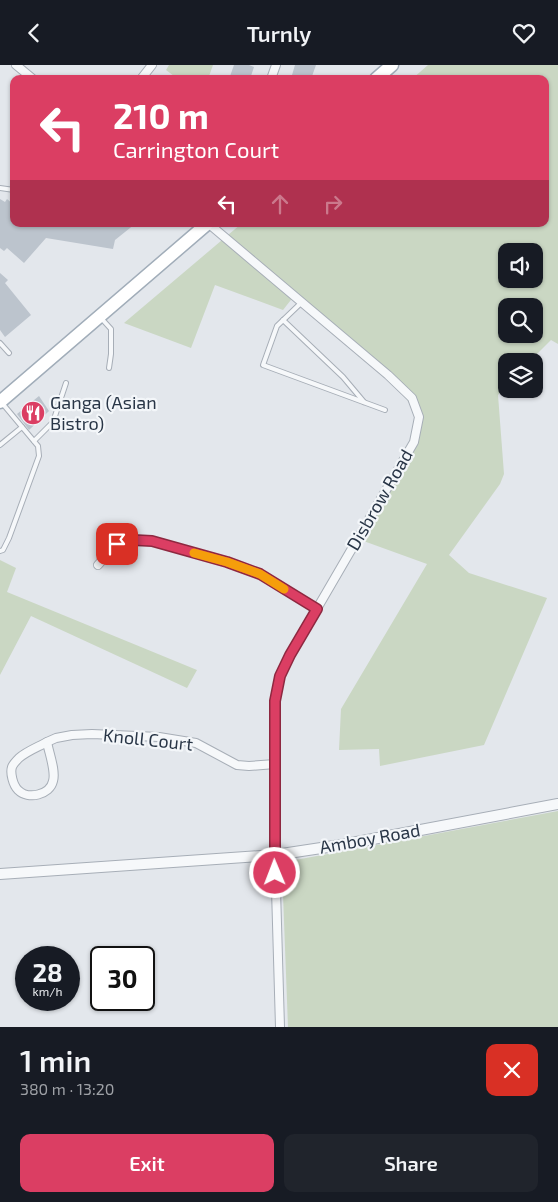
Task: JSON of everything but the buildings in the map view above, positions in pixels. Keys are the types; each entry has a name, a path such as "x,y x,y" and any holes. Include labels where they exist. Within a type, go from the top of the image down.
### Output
{"main road":[{"path":"381,75 392,65"},
{"path":"0,401 204,227"}],"street":[{"path":"16,65 28,75"},
{"path":"144,75 152,65"},
{"name":"Disbrow Road","path":"212,227 388,375 412,398 419,417 414,442 290,655 280,676 275,701 275,855 280,1027"},
{"path":"98,565 117,544 133,540 152,541 227,562 260,574 317,609"},
{"name":"Knoll Court","path":"47,742 54,780 43,794 24,793 18,789 14,782 12,767 22,755 47,742 56,738 72,735 159,737 196,743 237,765 275,764"},
{"name":"Amboy Road","path":"0,874 275,855 341,845 558,804"}],"lane":[{"path":"302,302 277,325 263,365 386,410"},
{"path":"100,316 111,329 109,368"},
{"path":"283,320 342,377 364,402"},
{"path":"0,343 10,353"},
{"path":"34,441 53,422 66,383"},
{"path":"0,401 38,446 39,456 9,538 3,550 0,551"},
{"path":"0,445 22,427"}],"green space":[{"path":"169,65 213,65 209,75 173,75 166,70"},
{"path":"428,65 558,65 558,344 551,340 538,353 498,353 498,398 504,474 500,484 449,555 469,573 547,598 484,745 380,766 379,749 339,750 341,709 427,564 358,539 415,444 420,421 401,390 294,296 283,310 215,285 191,348 124,323 237,227 549,227 549,75 417,75"},
{"path":"0,560 16,568 7,592 197,670 187,688 31,616 0,675"},
{"path":"558,811 558,1027 288,1027 282,868 290,861"}],"slow traffic":[{"path":"194,553 260,574 284,589"}],"place":[{"name":"Ganga (Asian Bistro)","path":"33,413"}],"route":[{"path":"117,544 133,540 152,541 227,562 260,574 317,609 280,676 275,701 275,873"}]}
